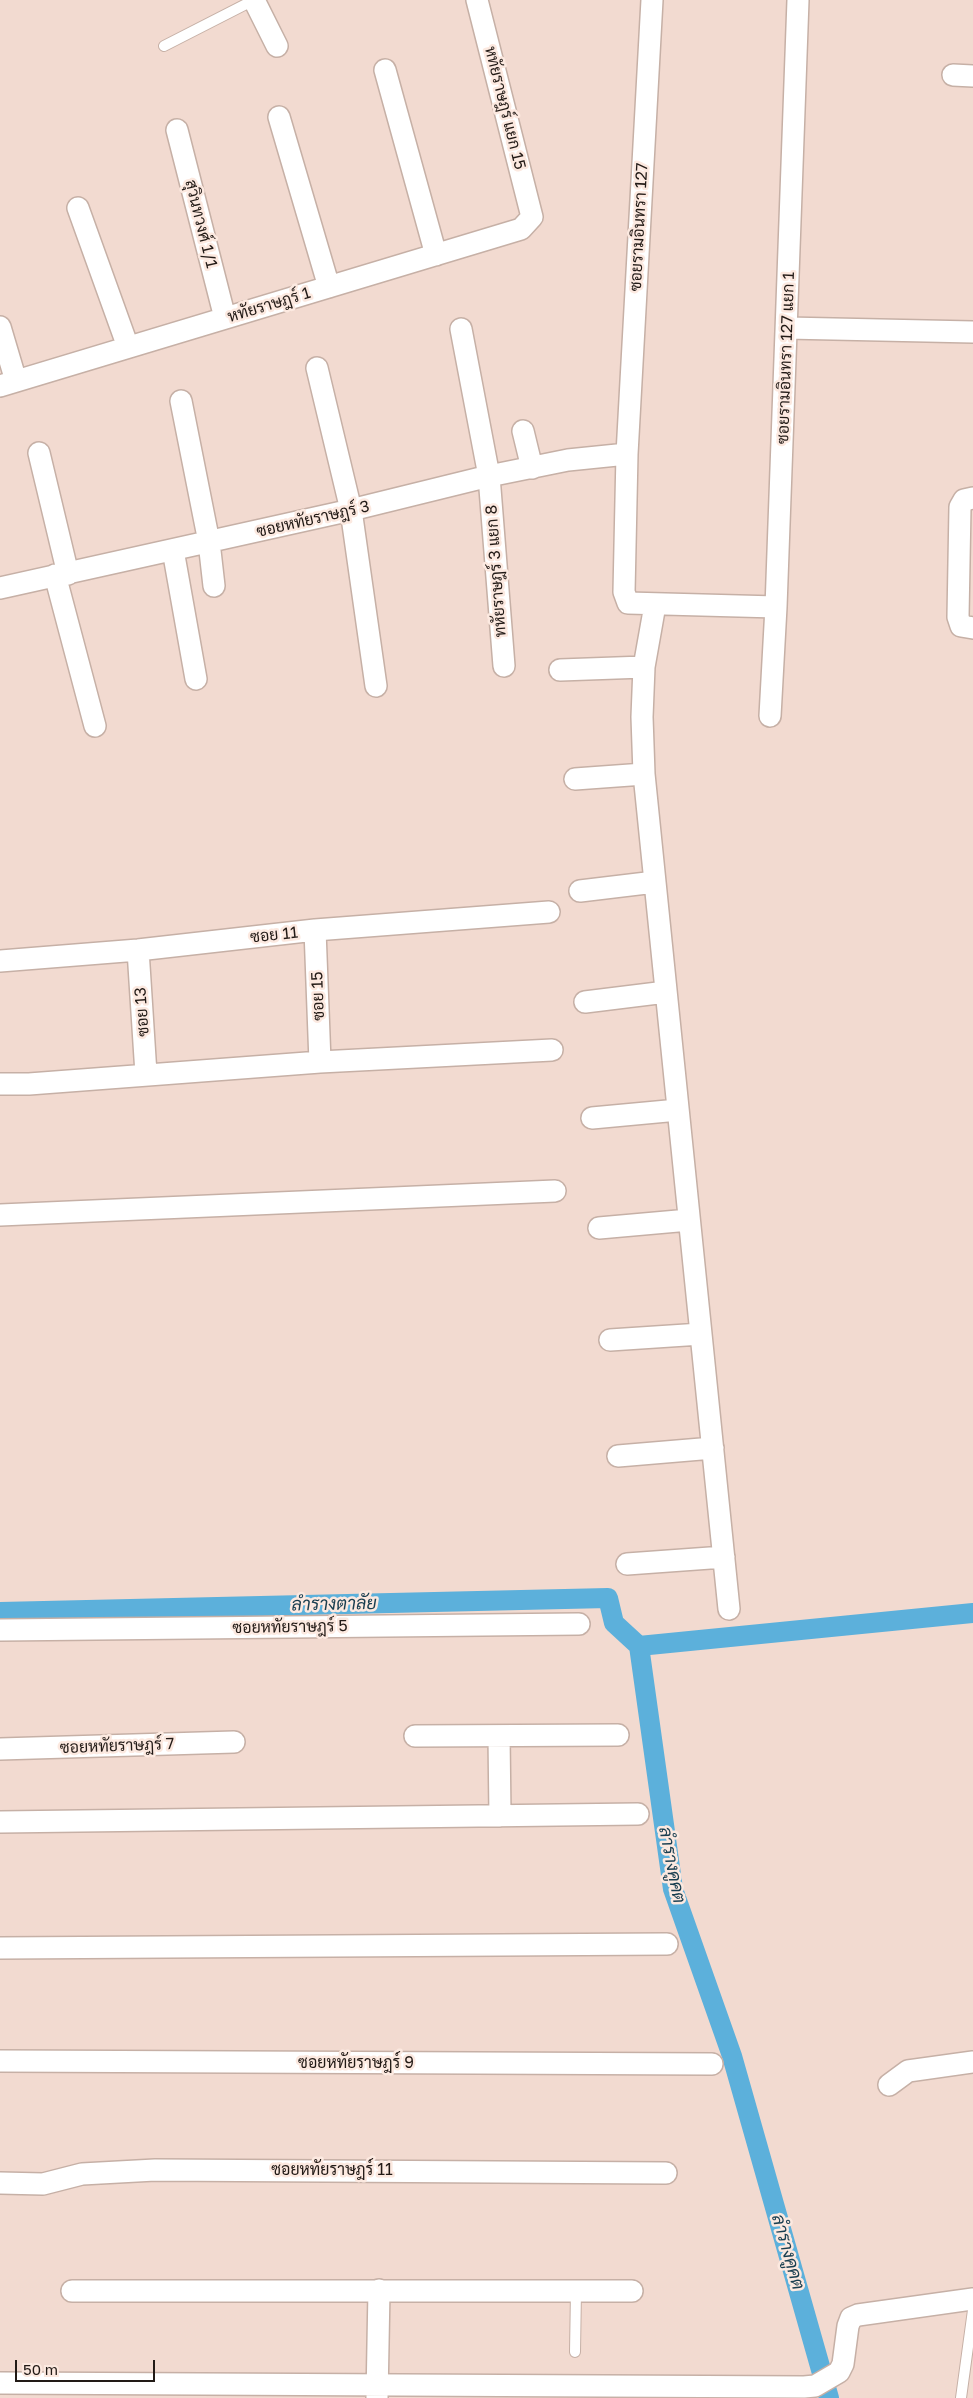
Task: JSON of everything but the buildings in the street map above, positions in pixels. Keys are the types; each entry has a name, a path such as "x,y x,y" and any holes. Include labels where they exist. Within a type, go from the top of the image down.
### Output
{"street":[{"path":"254,0 277,46"},
{"name":"หทัยราษฎร์ แยก 15","path":"477,0 532,217"},
{"name":"ซอยรามอินทรา 127","path":"652,0 627,454 624,592 628,603 655,605"},
{"name":"ซอยรามอินทรา 127 แยก 1","path":"770,716 787,328 798,0"},
{"path":"385,70 436,255"},
{"path":"279,117 329,287"},
{"name":"สุวินทวงศ์ 1/1","path":"177,130 225,318"},
{"path":"78,208 128,347"},
{"name":"หทัยราษฎร์ 1","path":"8,383 521,230 532,217"},
{"path":"0,327 8,383"},
{"path":"787,328 973,332"},
{"name":"ทหัยราษฎร์ 3 แยก 8","path":"461,329 489,476 504,666"},
{"path":"317,368 351,510 376,686"},
{"path":"181,401 209,542 214,586"},
{"path":"522,431 532,468"},
{"path":"39,453 61,575 95,726"},
{"name":"ซอยหทัยราษฎร์ 3","path":"0,588 351,510 489,476 568,460 627,454"},
{"path":"973,498 964,500 960,507 958,617 961,626 973,628"},
{"path":"174,550 196,679"},
{"path":"729,1609 644,774 642,717 644,667 655,605 776,607"},
{"path":"560,670 644,667"},
{"path":"575,779 644,774"},
{"path":"580,891 655,882"},
{"name":"ซอย 11","path":"0,962 138,950 315,930 549,912"},
{"name":"ซอย 15","path":"315,930 320,1062"},
{"name":"ซอย 13","path":"138,950 146,1074"},
{"path":"585,1002 666,992"},
{"path":"0,1084 29,1084 320,1062 552,1050"},
{"path":"592,1118 678,1110"},
{"path":"0,1215 555,1190"},
{"path":"599,1228 689,1220"},
{"path":"610,1340 701,1334"},
{"path":"618,1456 713,1448"},
{"path":"627,1564 724,1557"},
{"name":"ซอยหทัยราษฎร์ 5","path":"0,1630 579,1624"},
{"path":"415,1736 618,1735"},
{"path":"499,1736 500,1816"},
{"name":"ซอยหทัยราษฎร์ 7","path":"0,1749 234,1742"},
{"path":"0,1822 638,1814"},
{"path":"0,1948 667,1944"},
{"name":"ซอยหทัยราษฎร์ 9","path":"0,2061 712,2064"},
{"path":"889,2085 908,2071 973,2062"},
{"name":"ซอยหทัยราษฎร์ 11","path":"0,2183 42,2184 82,2174 155,2170 666,2173"},
{"path":"376,2392 379,2290"},
{"path":"72,2291 632,2291"},
{"path":"0,2384 376,2392 815,2386 839,2372 843,2364 848,2326 851,2318 858,2315 973,2299"}],"lane":[{"path":"164,46 254,0"},
{"path":"575,2352 576,2291"},
{"path":"961,2398 973,2310"}],"waterway":[{"name":"ลำรางตาลัย","path":"0,1612 608,1598 614,1623 639,1646"},
{"name":"ลำรางคูคต","path":"829,2398 732,2056 673,1889 639,1646 973,1613"}]}
